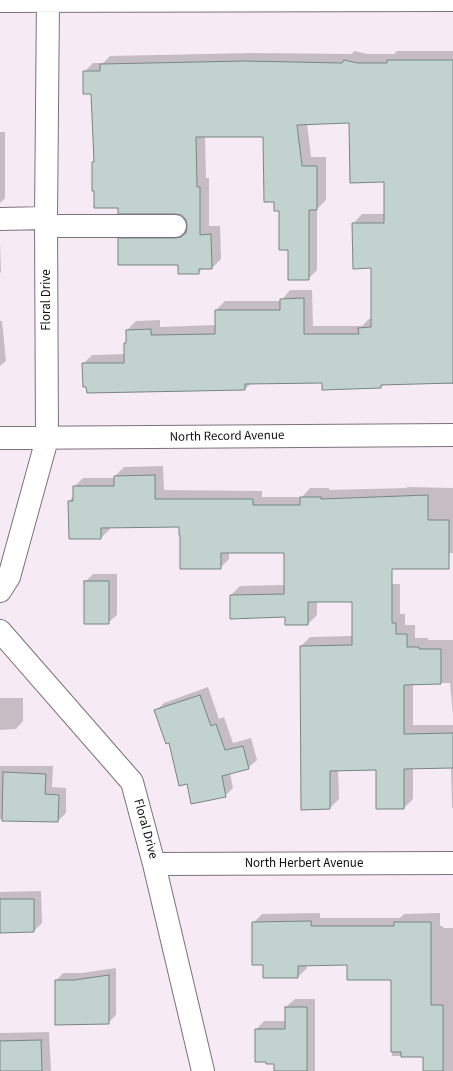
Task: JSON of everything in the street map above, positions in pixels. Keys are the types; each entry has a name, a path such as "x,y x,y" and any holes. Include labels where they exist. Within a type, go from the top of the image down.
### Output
{"street":[{"name":"Floral Drive","path":"0,592 10,577 47,439 46,222 48,0"},
{"path":"0,1 453,0"},
{"path":"0,218 46,222 175,226"},
{"name":"North Record Avenue","path":"0,438 47,439 453,434"},
{"name":"Floral Drive","path":"0,631 132,782 154,864 203,1071"},
{"name":"North Herbert Avenue","path":"154,864 453,863"}],"building":[{"path":"344,60 358,63 387,63 387,60 453,60 453,383 381,385 381,388 322,390 322,383 245,384 245,390 87,393 86,387 83,387 82,363 124,363 124,343 126,343 126,330 151,329 151,335 215,334 215,310 280,310 280,299 304,298 304,334 359,334 358,328 371,327 371,268 353,269 352,223 384,223 384,182 350,183 349,123 297,125 302,166 317,166 317,210 309,210 309,280 288,280 288,250 279,250 279,211 274,211 274,202 264,202 263,137 196,137 197,187 200,187 200,235 211,234 212,269 199,269 199,274 178,274 178,265 118,265 118,238 181,237 186,233 186,220 182,215 175,214 118,214 118,208 94,208 94,191 92,191 92,162 94,162 91,94 83,94 83,71 100,71 100,64 244,61 342,63"},
{"path":"155,475 155,499 253,499 253,505 300,505 300,497 321,497 321,499 428,495 428,520 449,520 449,569 392,569 392,623 396,623 396,634 407,634 407,647 419,647 419,649 441,649 441,684 404,685 404,734 453,733 453,768 404,769 404,809 376,809 376,770 330,771 330,809 301,810 300,646 352,645 352,602 308,602 308,625 285,625 285,617 230,619 230,595 284,594 284,553 221,553 221,569 180,569 179,527 101,528 101,539 69,539 68,501 73,501 73,486 114,486 114,476"},
{"path":"84,581 109,581 109,624 84,624"},
{"path":"200,695 211,726 216,724 225,750 243,746 249,769 222,776 226,797 191,804 187,784 179,786 169,743 166,744 154,710"},
{"path":"3,772 46,774 45,794 59,795 58,822 2,821"},
{"path":"0,899 34,899 34,932 0,933"},
{"path":"311,921 311,926 394,926 394,922 431,922 431,1005 443,1005 443,1071 423,1071 423,1057 401,1057 401,1052 391,1052 391,980 347,980 347,965 298,966 298,978 263,978 263,965 252,965 252,922"},
{"path":"109,975 109,1024 55,1025 55,980 74,980"},
{"path":"285,1007 307,1007 307,1071 274,1071 274,1064 255,1062 255,1029 285,1029"},
{"path":"41,1040 42,1071 0,1071 0,1041"}]}
